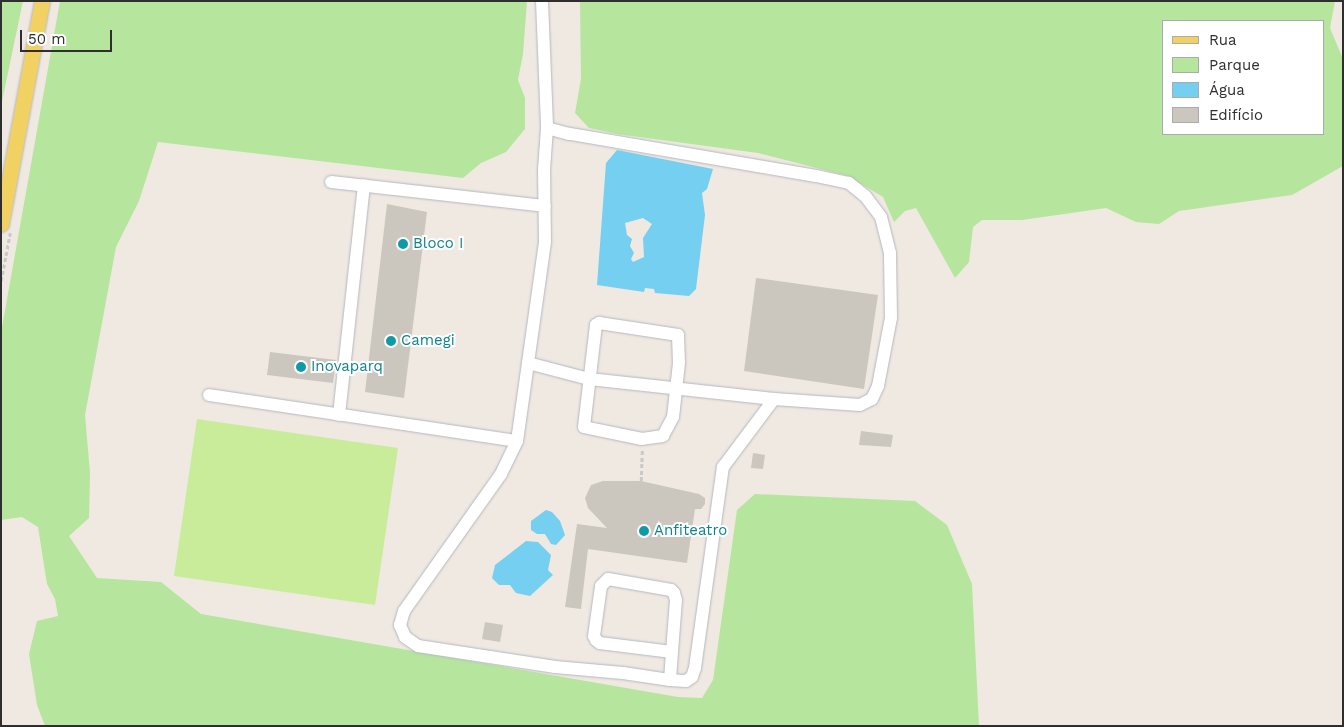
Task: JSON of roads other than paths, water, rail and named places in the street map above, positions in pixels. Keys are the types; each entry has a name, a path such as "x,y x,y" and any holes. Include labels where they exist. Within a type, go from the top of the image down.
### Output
{"main road":[{"path":"1,169 32,1"},
{"path":"1,224 42,1"}],"lane":[{"path":"542,1 546,128 544,170 545,242 517,441 500,474 404,611 400,624 405,637 418,646 458,654 554,668 623,673 686,681 692,677 695,668 723,467 774,399"},
{"path":"528,363 589,379 774,399 860,405 872,399 878,386 890,318 890,253 881,217 865,196 849,183 588,138 546,128"},
{"path":"331,182 545,206"},
{"path":"338,415 364,185"},
{"path":"599,323 678,335 676,389 673,417 666,434 642,439 584,428 596,325 599,323"},
{"path":"209,396 517,441"},
{"path":"670,680 676,600 674,593 671,590 608,579 604,581 601,586 594,636 596,640 672,652"}],"water":[{"path":"617,150 713,169 707,189 702,193 705,215 696,289 689,296 655,293 654,289 645,288 644,292 597,285 606,163","holes":["643,218 652,224 643,238 644,257 633,262 631,259 634,253 630,246 632,239 627,235 625,223"]},
{"path":"546,510 552,512 560,521 565,535 556,545 551,544 545,534 537,534 531,530 531,521"},
{"path":"526,541 538,542 551,555 548,570 553,575 530,596 516,593 510,585 499,585 492,578 495,565"}],"place":[{"name":"Bloco I","path":"403,244"},
{"name":"Camegi","path":"391,341"},
{"name":"Inovaparq","path":"301,367"},
{"name":"Anfiteatro","path":"644,531"}]}
